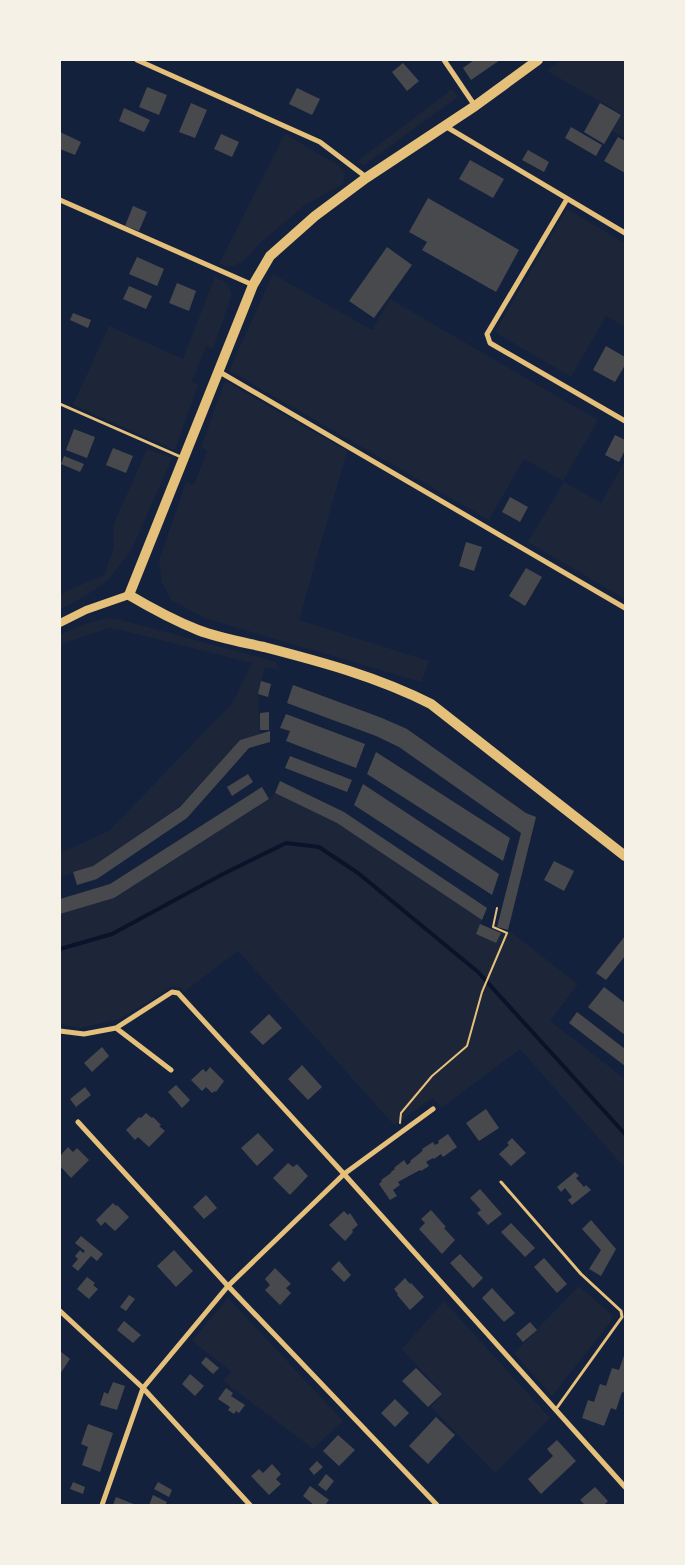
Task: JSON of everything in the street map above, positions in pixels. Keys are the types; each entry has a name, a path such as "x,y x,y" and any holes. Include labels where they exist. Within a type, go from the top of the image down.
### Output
{"main road":[{"path":"538,60 475,106 366,178 314,216 270,256 253,285 129,595 162,614 199,630 337,667 383,682 431,704 625,856"}],"street":[{"path":"137,60 320,142 366,178"},
{"path":"444,60 475,106"},
{"path":"445,126 625,233"},
{"path":"567,199 487,334 490,343 625,421"},
{"path":"60,200 253,285"},
{"path":"218,370 625,608"},
{"path":"60,623 86,610 129,595"},
{"path":"60,1031 84,1034 116,1028 172,992 178,993 344,1174 625,1487"},
{"path":"116,1028 172,1070"},
{"path":"102,1505 143,1388 228,1286 344,1174 433,1109"},
{"path":"78,1122 228,1286 437,1505"},
{"path":"60,1311 143,1388 250,1505"}],"lane":[{"path":"60,404 184,458"},
{"path":"501,1182 581,1274 621,1311 622,1316 556,1410"}],"path":[{"path":"398,1134 401,1113 432,1076 467,1046 482,992 507,933 493,928 497,908"}],"shaded area":[{"path":"562,60 625,60 625,138 612,131 622,114 547,71"},
{"path":"452,89 458,97 364,165 356,162"},
{"path":"285,134 339,166 345,174 343,184 305,205 258,245 241,264 241,262 230,267 219,264"},
{"path":"567,209 625,243 625,327 606,316 571,377 495,332"},
{"path":"273,274 372,330 390,299 598,420 563,481 524,459 489,520 229,371"},
{"path":"215,277 227,283 232,294 213,349 206,346 192,382 198,385 175,450 73,405 109,326 183,359"},
{"path":"225,381 347,451 299,620 429,661 421,682 204,618 171,600 162,582 159,561 186,482 194,485 207,451 201,447"},
{"path":"147,449 172,458 131,551 109,579 84,597 60,609 60,594 104,575 114,547 113,526"},
{"path":"625,461 625,599 528,542 564,482 601,503"},
{"path":"109,618 276,662 279,670 265,667 258,694 260,734 240,740 179,807 93,866 60,877 60,853 109,831 233,702 252,663 109,628 65,643 60,647 60,635 87,623"},
{"path":"275,793 337,823 482,920 476,934 496,943 501,933 508,930 578,984 550,1021 625,1079 625,1168 520,1049 441,1108 433,1098 394,1125 238,951 184,992 181,988 173,986 120,1019 80,1028 60,1024 60,914 114,898 269,799"},
{"path":"579,1286 612,1315 612,1320 552,1396 514,1353"},
{"path":"228,1298 343,1421 313,1449 223,1381 231,1371 192,1341"},
{"path":"444,1301 550,1418 495,1473 431,1407 443,1394 402,1349"}],"building":[{"path":"474,60 500,60 471,80 463,68"},
{"path":"403,63 419,81 407,91 392,72"},
{"path":"147,87 167,95 159,115 139,107"},
{"path":"297,88 320,99 312,115 289,104"},
{"path":"191,103 207,110 195,138 179,132"},
{"path":"600,103 621,115 604,144 584,132"},
{"path":"124,108 150,120 144,132 119,121"},
{"path":"571,127 602,145 596,156 565,138"},
{"path":"60,132 81,142 75,155 60,149"},
{"path":"221,134 239,142 232,157 214,149"},
{"path":"618,137 625,141 625,173 604,161"},
{"path":"528,150 549,162 544,172 522,160"},
{"path":"470,160 504,179 493,198 459,179"},
{"path":"428,198 519,250 496,292 422,250 427,242 409,232"},
{"path":"133,206 147,212 139,231 125,226"},
{"path":"387,247 412,265 374,318 349,301"},
{"path":"137,257 164,269 157,286 129,274"},
{"path":"177,283 196,291 189,311 169,303"},
{"path":"129,286 152,296 146,309 123,299"},
{"path":"73,313 91,320 88,328 70,320"},
{"path":"606,346 625,357 625,365 615,382 593,370"},
{"path":"74,429 95,437 87,458 66,450"},
{"path":"615,435 625,440 625,450 619,462 605,455"},
{"path":"113,448 133,456 126,473 106,465"},
{"path":"64,456 84,464 80,472 61,464"},
{"path":"510,497 528,507 520,522 502,512"},
{"path":"466,542 482,547 474,571 459,566"},
{"path":"526,568 542,577 525,606 509,596"},
{"path":"261,681 271,684 268,697 258,694"},
{"path":"293,685 407,729 526,813 536,817 508,930 497,927 521,833 399,747 376,736 287,703"},
{"path":"269,712 269,730 260,730 260,713"},
{"path":"286,714 365,744 356,768 286,741 290,731 280,728"},
{"path":"270,731 270,742 249,748 187,818 97,879 77,885 73,872 93,866 180,807 240,740"},
{"path":"376,752 510,838 503,861 367,774"},
{"path":"290,756 352,780 347,792 285,768"},
{"path":"248,774 253,782 232,796 227,787"},
{"path":"280,781 344,812 487,908 482,920 337,823 275,793"},
{"path":"363,784 499,874 492,895 354,805"},
{"path":"262,787 269,799 114,898 60,914 60,899 110,884"},
{"path":"554,861 574,871 564,891 544,880"},
{"path":"480,924 501,933 496,943 476,934"},
{"path":"625,936 625,956 606,980 596,973"},
{"path":"604,987 625,1003 625,1035 588,1007"},
{"path":"577,1012 625,1049 625,1066 569,1023"},
{"path":"269,1014 282,1028 263,1045 250,1032"},
{"path":"102,1047 109,1056 92,1072 84,1063"},
{"path":"302,1065 322,1087 308,1100 288,1079"},
{"path":"210,1067 224,1081 216,1092 212,1093 206,1087 202,1091 191,1080 203,1069 206,1072"},
{"path":"176,1085 190,1100 182,1108 168,1092"},
{"path":"85,1087 91,1095 76,1107 70,1099"},
{"path":"486,1109 499,1128 479,1141 466,1123"},
{"path":"146,1113 153,1117 165,1131 149,1147 138,1137 135,1140 126,1130"},
{"path":"258,1133 274,1150 257,1166 241,1148"},
{"path":"448,1134 457,1147 443,1157 441,1154 426,1162 429,1166 398,1182 400,1185 393,1190 397,1196 390,1200 379,1184 381,1180 404,1160 407,1165 422,1149 433,1142 435,1145 439,1143 438,1141"},
{"path":"512,1138 526,1153 511,1166 499,1154 509,1145 507,1143"},
{"path":"68,1147 73,1152 77,1148 89,1160 71,1178 60,1166 60,1156"},
{"path":"288,1163 293,1167 297,1164 308,1176 290,1195 273,1178"},
{"path":"575,1172 579,1176 576,1178 584,1187 586,1185 591,1190 572,1205 568,1200 572,1197 565,1188 561,1192 557,1187"},
{"path":"480,1189 502,1214 488,1225 477,1213 481,1210 470,1198"},
{"path":"206,1195 217,1208 204,1219 193,1207"},
{"path":"113,1203 129,1217 115,1231 105,1222 101,1226 96,1220"},
{"path":"431,1210 455,1240 442,1254 419,1229 425,1223 421,1219"},
{"path":"344,1211 348,1215 350,1213 358,1225 352,1230 353,1232 345,1241 329,1225"},
{"path":"591,1220 616,1249 601,1276 589,1269 601,1250 582,1229"},
{"path":"511,1223 535,1248 525,1257 501,1232"},
{"path":"81,1236 103,1254 97,1261 91,1256 78,1271 72,1266 78,1259 75,1256 80,1250 83,1253 85,1251 75,1243"},
{"path":"174,1250 193,1271 176,1287 157,1266"},
{"path":"460,1254 483,1278 473,1288 450,1263"},
{"path":"544,1258 567,1284 557,1293 534,1267"},
{"path":"339,1261 351,1275 344,1282 331,1269"},
{"path":"275,1268 291,1284 286,1288 291,1293 280,1305 265,1290 270,1285 265,1279"},
{"path":"87,1277 95,1283 93,1285 98,1289 89,1299 77,1289"},
{"path":"405,1278 424,1297 410,1310 394,1289"},
{"path":"492,1288 515,1313 504,1322 482,1298"},
{"path":"129,1295 135,1299 126,1311 120,1307"},
{"path":"124,1321 141,1335 133,1343 117,1330"},
{"path":"530,1322 537,1330 523,1342 516,1334"},
{"path":"60,1351 70,1359 60,1374"},
{"path":"625,1353 625,1393 622,1392 616,1410 611,1408 604,1426 582,1418 588,1400 594,1402 600,1384 606,1386 612,1368 619,1370"},
{"path":"206,1357 219,1368 213,1374 201,1363"},
{"path":"416,1368 442,1394 428,1407 402,1381"},
{"path":"190,1374 204,1386 195,1396 182,1384"},
{"path":"113,1382 125,1386 117,1410 100,1405 104,1392 108,1394"},
{"path":"226,1388 233,1393 231,1396 245,1405 239,1413 236,1411 234,1414 228,1410 230,1407 218,1399"},
{"path":"395,1399 409,1413 395,1427 381,1413"},
{"path":"436,1417 455,1435 428,1464 409,1446"},
{"path":"88,1424 113,1433 100,1472 82,1465 88,1447 81,1444"},
{"path":"338,1435 355,1450 339,1466 323,1451"},
{"path":"557,1440 576,1461 541,1494 528,1479 553,1456 547,1449"},
{"path":"317,1461 323,1467 314,1475 309,1469"},
{"path":"272,1464 281,1474 276,1479 281,1484 269,1495 251,1476 259,1469 263,1473"},
{"path":"326,1474 334,1481 326,1491 318,1485"},
{"path":"73,1482 85,1487 83,1494 70,1489"},
{"path":"158,1482 172,1490 169,1497 154,1489"},
{"path":"310,1486 329,1500 325,1505 314,1505 303,1496"},
{"path":"595,1487 608,1501 604,1505 585,1505 580,1500"},
{"path":"153,1495 167,1502 165,1505 149,1505"},
{"path":"116,1497 136,1505 113,1505"}],"waterway":[{"path":"60,949 112,934 223,874 286,843 319,847 358,873 478,972 625,1134"}]}
